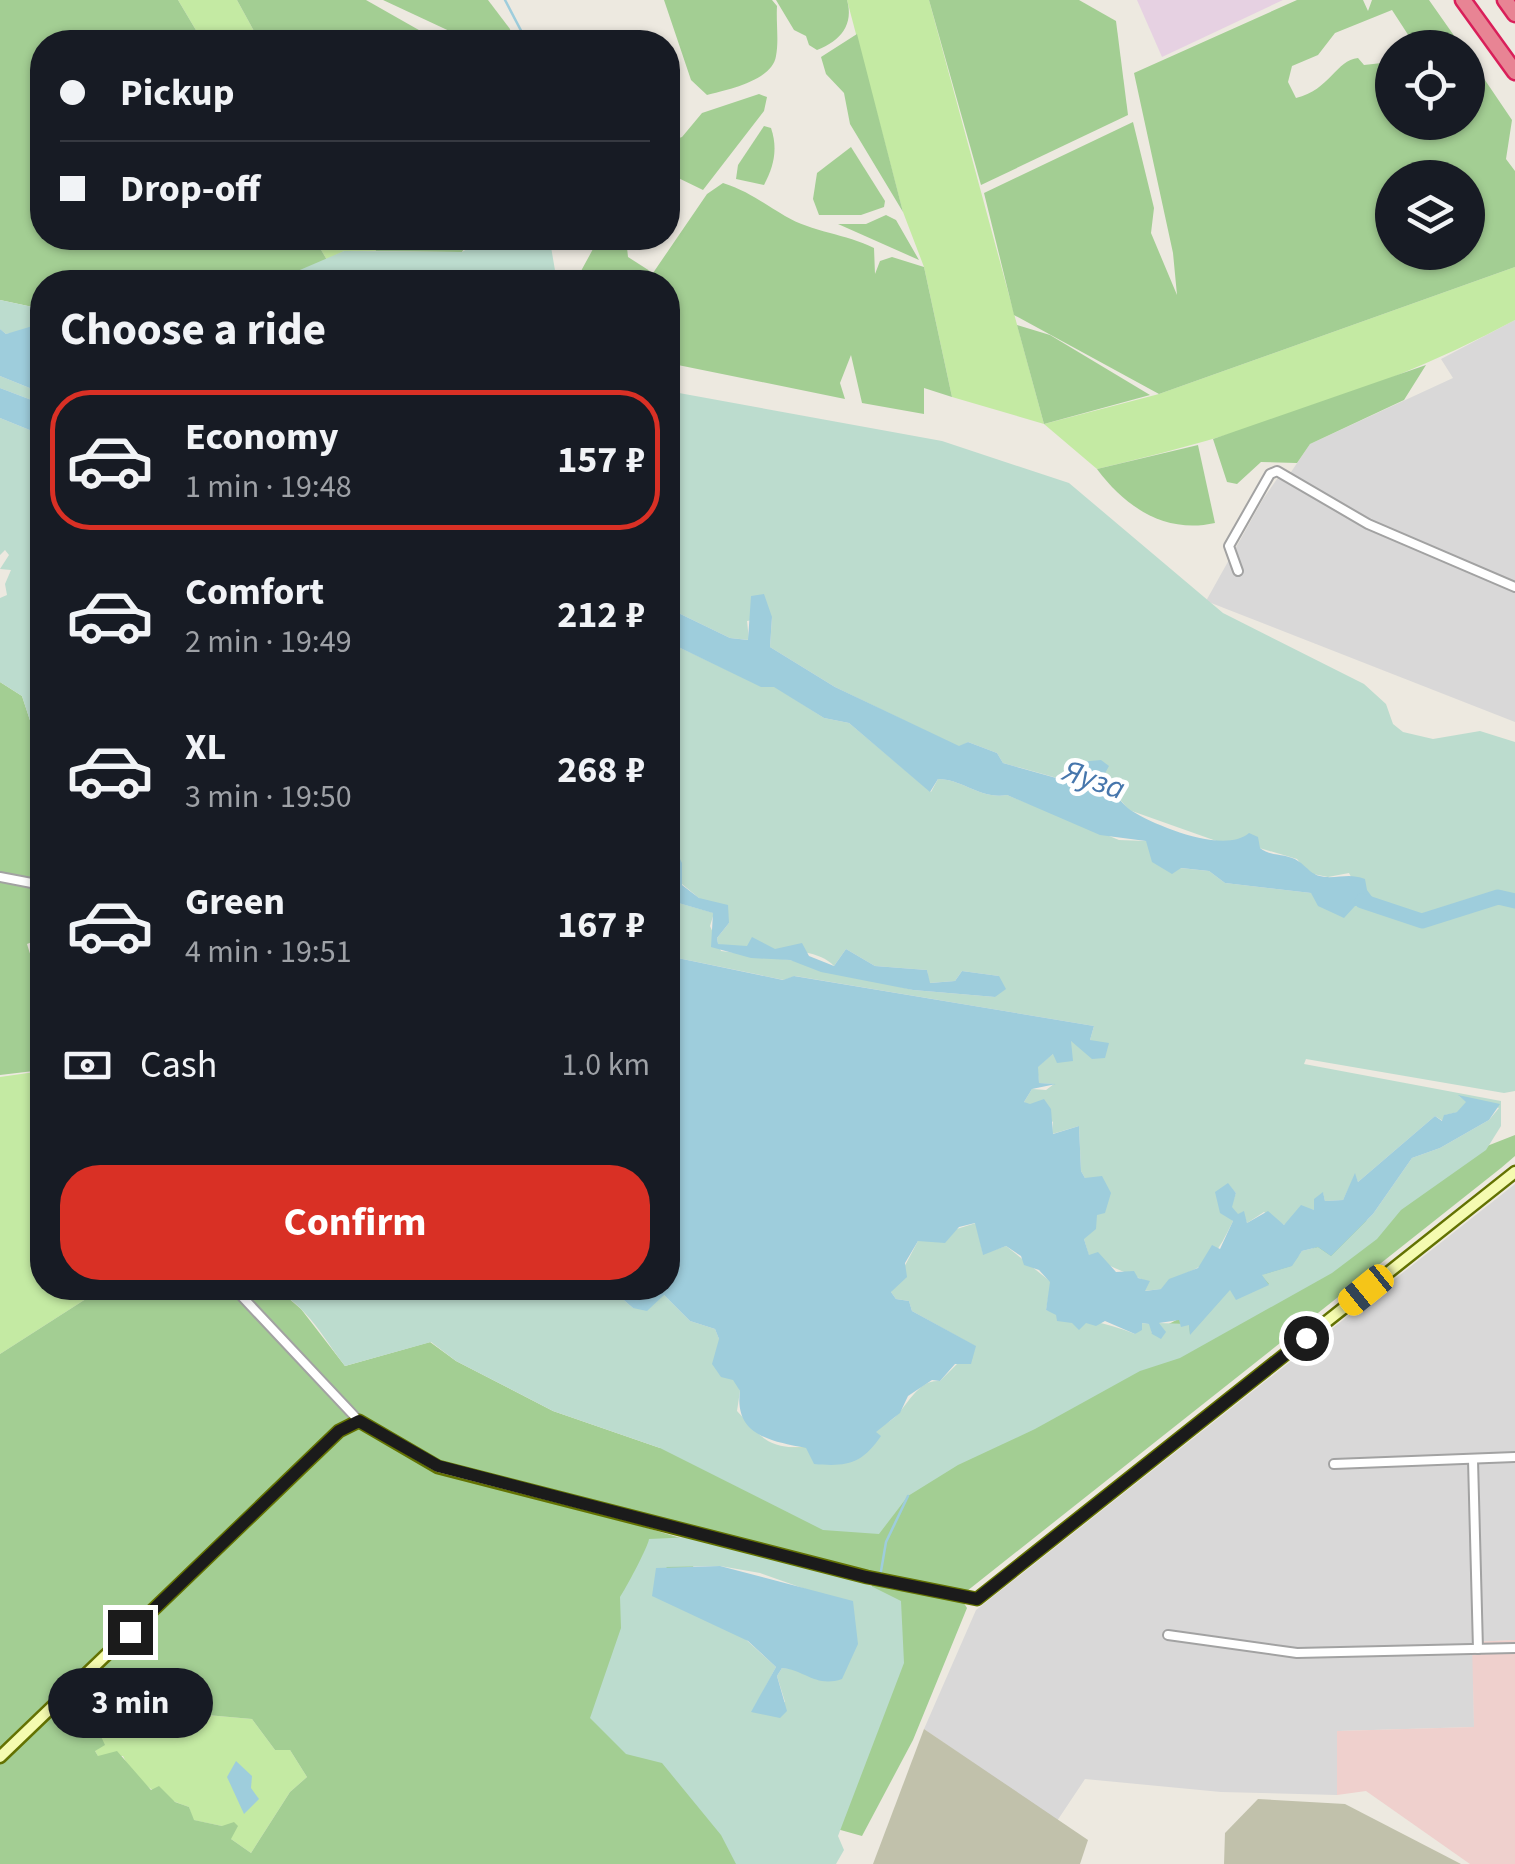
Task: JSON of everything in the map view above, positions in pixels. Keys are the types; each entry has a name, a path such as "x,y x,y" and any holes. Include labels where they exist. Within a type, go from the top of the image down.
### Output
{"highway":[{"path":"1463,0 1515,72"},
{"path":"1505,0 1515,14"}],"street":[{"path":"1238,571 1230,546 1270,474 1278,471 1368,524 1515,587"},
{"path":"0,877 30,883"},
{"path":"245,1300 359,1421 438,1466 894,1584 977,1599 1515,1172"},
{"path":"0,1757 339,1431 359,1421"},
{"path":"1334,1464 1515,1457"},
{"path":"1473,1460 1478,1649"},
{"path":"1168,1635 1297,1653 1515,1648"}],"shaded area":[{"path":"1137,0 1283,0 1162,57"},
{"path":"552,250 555,270 300,270 344,251"},
{"path":"0,300 30,306 30,329 6,334 0,329"},
{"path":"1515,320 1515,722 1206,601 1263,499 1277,479 1289,475 1310,444 1453,378 1441,359"},
{"path":"0,376 30,388 30,399 0,388"},
{"path":"680,393 942,441 1069,483 1223,613 1364,684 1386,704 1393,724 1403,732 1433,739 1480,731 1515,742 1515,1091 1504,1093 1306,1059 1304,1064 1501,1101 1501,1126 1486,1150 1401,1210 1377,1239 1332,1273 1180,1358 1140,1371 1035,1429 958,1465 908,1496 879,1534 823,1530 660,1448 553,1411 456,1361 431,1342 345,1366 290,1300 624,1300 633,1308 650,1300 669,1300 690,1321 715,1329 740,1391 737,1411 765,1439 794,1448 832,1444 868,1433 895,1417 920,1388 940,1381 975,1346 912,1311 909,1301 896,1299 891,1292 918,1241 976,1223 983,1254 1006,1246 1051,1282 1046,1310 1135,1334 1141,1323 1150,1324 1152,1334 1158,1323 1189,1324 1190,1334 1230,1289 1269,1284 1261,1275 1291,1266 1302,1251 1318,1247 1331,1256 1373,1214 1412,1158 1440,1148 1489,1120 1499,1108 1459,1096 1467,1102 1458,1112 1445,1115 1443,1121 1435,1116 1358,1182 1355,1175 1343,1200 1325,1201 1323,1193 1314,1210 1305,1209 1284,1225 1264,1212 1247,1223 1243,1212 1238,1215 1231,1207 1236,1193 1228,1184 1228,1215 1233,1221 1214,1253 1204,1264 1174,1278 1162,1289 1143,1291 1149,1282 1089,1256 1084,1239 1085,1178 1081,1171 1079,1126 1052,1134 1053,1122 1024,1102 1032,1089 1046,1090 1054,1084 1039,1083 1037,1067 1070,1040 1091,1054 1100,1045 1090,1040 1094,1026 795,976 784,980 680,958 680,903 714,913 710,926 721,951 790,960 913,990 995,997 999,976 962,971 955,981 929,983 927,970 875,966 846,949 834,966 811,954 718,944 717,938 729,923 682,884 680,875 680,648 761,686 774,686 824,718 849,723 931,792 938,779 989,795 1007,795 1119,840 1146,841 1180,868 1209,871 1225,883 1311,893 1368,909 1349,873 1328,877 1308,873 1297,859 1239,842 1222,843 1129,810 1089,763 1079,762 1076,773 1099,782 1100,790 1003,763 997,753 968,742 959,747 835,687 770,647 772,617 747,621 749,640 730,638 680,614"},
{"path":"0,418 30,430 30,720 22,696 0,682 0,598 7,595 5,584 11,570 0,569 9,555 5,550 0,555"},
{"path":"1515,1184 1515,1640 1473,1642 1474,1727 1338,1731 1337,1795 1221,1792 1085,1779 1057,1821 924,1729 976,1610"},
{"path":"693,1537 861,1581 901,1601 904,1663 838,1836 844,1850 836,1864 736,1864 721,1835 662,1763 626,1754 590,1718 621,1628 620,1597 649,1539","holes":["720,1566 760,1573 825,1596 791,1669 782,1668 777,1676 785,1702 752,1712 776,1667 666,1567"]},
{"path":"1515,1640 1515,1864 1470,1864 1366,1791 1337,1795 1337,1731 1474,1727 1472,1642"},
{"path":"924,1729 1088,1840 1080,1864 873,1864"},
{"path":"1258,1799 1345,1804 1461,1864 1224,1864 1225,1833"}],"green space":[{"path":"0,0 178,0 196,30 30,30 30,250 321,250 327,260 302,270 30,270 30,306 0,300"},
{"path":"178,0 237,0 253,30 196,30"},
{"path":"237,0 366,0 419,30 253,30"},
{"path":"383,0 488,0 510,30 447,30"},
{"path":"664,0 772,0 777,6 773,65 748,83 707,95 691,80 680,47 680,30 674,30"},
{"path":"776,0 847,0 849,17 839,37 817,50 809,45 806,36 794,30"},
{"path":"847,0 929,0 1044,424 952,397 924,267 903,212"},
{"path":"929,0 1079,0 1116,21 1128,115 981,185"},
{"path":"1297,0 1363,0 1368,11 1372,0 1429,0 1450,30 1405,30 1392,10 1335,33 1318,55 1292,66 1288,82 1296,98 1317,89 1344,64 1358,58 1364,65 1375,64 1375,140 1485,140 1485,80 1512,120 1506,159 1515,171 1515,267 1159,394 1014,315 984,193 1133,122 1154,208 1151,233 1177,295 1173,253 1134,73"},
{"path":"857,34 903,212 850,124 844,93 826,74 821,57"},
{"path":"759,94 767,97 764,111 703,190 680,179 680,138 702,113"},
{"path":"764,126 771,128 774,150 764,185 736,179 738,165"},
{"path":"851,147 885,201 884,207 861,215 819,215 813,199 817,173"},
{"path":"723,183 795,221 874,248 875,274 880,261 892,257 924,267 952,397 924,388 924,414 862,403 851,355 840,383 845,399 680,365 680,270 655,270 669,250 680,250 680,234 707,194"},
{"path":"886,215 896,220 919,260 838,224 866,224"},
{"path":"321,250 376,251 344,251 327,260"},
{"path":"375,250 463,250 462,252"},
{"path":"592,250 627,250 628,257 648,270 582,270"},
{"path":"1515,267 1515,320 1415,368 1311,408 1097,469 1044,424 1159,394"},
{"path":"1017,325 1050,335 1150,395 1044,424"},
{"path":"1426,365 1404,400 1310,444 1297,463 1261,462 1237,484 1227,482 1213,439"},
{"path":"1198,445 1215,523 1180,525 1148,515 1121,495 1097,469"},
{"path":"0,682 22,696 30,720 30,1071 0,1075"},
{"path":"30,1073 30,1300 84,1300 0,1354 0,1077"},
{"path":"1515,1135 1515,1156 1501,1168 967,1591 907,1582 621,1507 617,1519 684,1539 793,1864 0,1864 0,1354 84,1300 291,1300 345,1366 430,1342 456,1361 553,1411 660,1448 934,1447 1415,1195 1487,1146","holes":["135,1691 173,1712 252,1719 275,1750 290,1750 307,1777 290,1792 251,1853 231,1839 238,1826 234,1822 222,1826 194,1820 189,1807 175,1802 159,1786 151,1790 117,1751 98,1756 95,1751 105,1745 97,1728 119,1722 118,1712 132,1704 129,1693"]},
{"path":"871,1583 962,1600 967,1608 913,1740 862,1836 837,1829 889,1653"},
{"path":"135,1691 173,1712 252,1719 275,1750 290,1750 307,1777 290,1792 251,1853 231,1839 222,1826 193,1820 189,1807 150,1789 123,1756 98,1756 97,1728 112,1725 118,1712 132,1703 128,1693"}],"water":[{"path":"30,327 30,388 0,376 0,329 6,334"},
{"path":"0,388 30,399 30,430 0,418"},
{"path":"764,594 772,617 770,647 835,687 959,746 968,742 997,753 1003,763 1099,790 1099,782 1072,768 1079,762 1101,760 1109,766 1104,775 1116,794 1128,808 1144,817 1174,831 1208,839 1238,839 1249,833 1258,837 1264,851 1294,859 1316,875 1365,879 1367,890 1378,905 1355,906 1344,918 1318,906 1311,893 1225,883 1209,871 1181,868 1172,874 1152,862 1146,841 1100,835 1007,795 989,795 938,779 930,792 849,723 824,718 774,687 761,687 680,648 680,614 730,638 748,640 751,596"},
{"path":"680,859 682,885 699,898 728,905 729,923 717,938 718,944 747,946 752,937 775,949 802,943 809,956 834,966 846,949 875,966 927,970 930,983 955,981 962,971 999,976 1006,989 995,997 913,990 821,972 790,960 751,958 711,947 713,913 680,903"},
{"path":"680,959 783,980 794,976 1094,1026 1090,1040 1109,1043 1105,1058 1092,1059 1071,1041 1073,1061 1057,1063 1053,1054 1038,1067 1039,1083 1056,1084 1032,1089 1024,1102 1044,1099 1051,1109 1053,1134 1079,1126 1081,1171 1085,1178 1102,1176 1111,1193 1105,1213 1097,1215 1096,1229 1084,1239 1089,1255 1098,1252 1116,1272 1134,1271 1138,1278 1150,1281 1145,1291 1161,1289 1169,1279 1198,1268 1212,1245 1220,1249 1233,1221 1220,1213 1215,1192 1228,1183 1236,1193 1232,1207 1238,1214 1244,1211 1247,1223 1268,1211 1284,1225 1301,1205 1314,1210 1314,1199 1323,1192 1325,1201 1343,1200 1355,1173 1358,1182 1435,1116 1442,1121 1444,1115 1457,1112 1466,1102 1458,1095 1500,1104 1489,1120 1440,1148 1412,1158 1373,1214 1331,1256 1318,1247 1302,1251 1292,1266 1262,1275 1269,1285 1236,1300 1230,1290 1190,1335 1189,1325 1181,1327 1179,1320 1159,1323 1166,1332 1161,1339 1152,1334 1149,1324 1142,1323 1142,1330 1135,1334 1105,1321 1096,1326 1086,1323 1079,1330 1072,1323 1057,1321 1056,1315 1046,1310 1050,1282 1039,1270 1024,1265 1021,1256 1006,1246 983,1255 975,1223 959,1227 945,1243 918,1241 905,1263 907,1277 891,1292 896,1299 909,1301 912,1311 976,1346 971,1364 955,1364 940,1381 932,1380 908,1396 900,1413 876,1432 881,1436 867,1453 853,1462 814,1464 806,1448 768,1438 749,1427 740,1406 740,1391 733,1380 721,1377 712,1364 719,1339 715,1329 690,1321 669,1300 680,1300"},
{"path":"624,1300 659,1300 647,1311 633,1308"},
{"path":"720,1566 853,1601 858,1644 842,1679 818,1680 782,1668 777,1676 787,1711 780,1718 751,1712 776,1667 748,1641 652,1596 656,1568"},
{"path":"236,1761 252,1776 251,1788 259,1799 244,1814 227,1777"}],"waterway":[{"path":"505,0 521,30"},
{"name":"Яуза","path":"1362,901 1422,921 1498,897 1515,901"},
{"path":"880,1577 886,1542 908,1496"}],"route":[{"path":"130,1632 339,1431 359,1421 402,1449 438,1466 894,1584 977,1599 1306,1338"}]}
